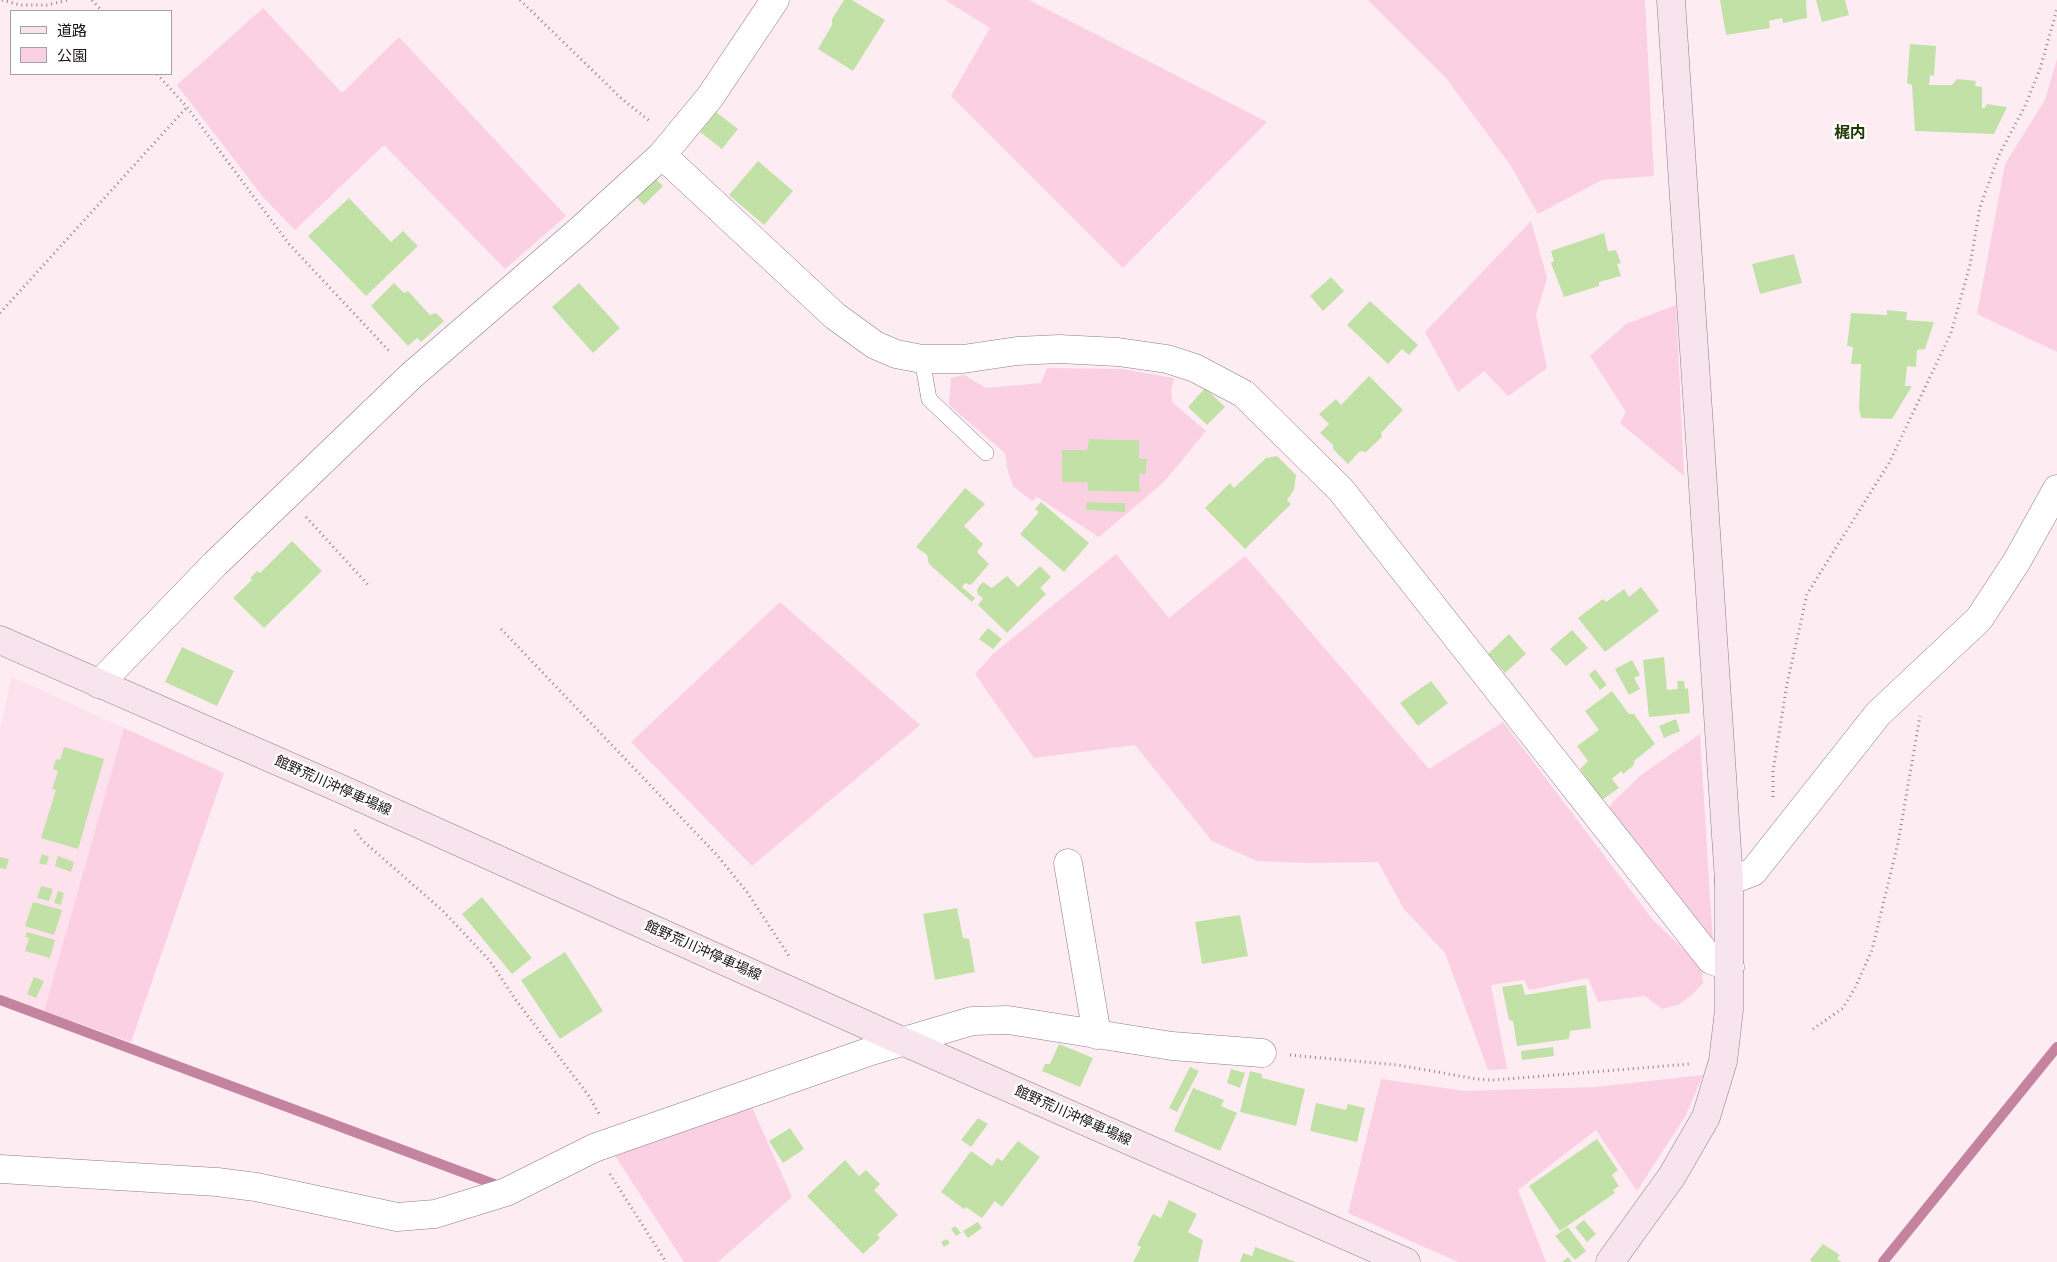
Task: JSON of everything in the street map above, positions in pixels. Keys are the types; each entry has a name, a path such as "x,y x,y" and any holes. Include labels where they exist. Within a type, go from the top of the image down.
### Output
{"main road":[{"path":"1610,1262 1672,1176 1706,1117 1722,1061 1729,1010 1729,881 1671,0"},
{"name":"館野荒川沖停車場線","path":"0,640 339,788 902,1041 1406,1262"}],"street":[{"path":"99,684 215,564 412,375 578,231 668,147 710,97 775,0"},
{"path":"668,147 835,316 875,345 896,354 922,358 963,359 1017,351 1059,349 1118,352 1167,359 1195,368 1244,394 1341,490 1711,960 1730,967"},
{"path":"1729,881 1753,872 1878,714 1979,619 2017,561 2057,490"},
{"path":"1068,864 1097,1035"},
{"path":"0,1169 217,1182 256,1187 397,1217 434,1214 506,1192 603,1144 902,1041 972,1022 1008,1020 1172,1046 1262,1053"}],"lane":[{"path":"922,358 928,399 986,453"}],"path":[{"path":"2,0 20,5 47,6 68,0"},
{"path":"92,0 101,10"},
{"path":"520,0 622,99 668,147"},
{"path":"1780,839 1773,806 1773,771 1787,684 1807,594 1889,463 1951,333 1970,265 1980,207 1999,155 2025,106 2040,69 2057,9"},
{"path":"158,75 187,107 289,244 412,375"},
{"path":"0,312 187,107"},
{"path":"286,496 370,587"},
{"path":"500,629 716,854 747,892 794,964 806,998"},
{"path":"1814,1029 1843,1008 1855,988 1872,950 1898,844 1920,728 1923,671"},
{"path":"339,788 345,817 362,840 442,910 490,962 515,999 589,1096 603,1144 666,1262"},
{"path":"1262,1053 1398,1065 1476,1079 1495,1080 1722,1061"}],"shaded area":[{"path":"12,677 124,728 44,1011 0,996 0,728"}],"green space":[{"path":"945,0 1029,0 1267,122 1123,268 951,96 990,28"},
{"path":"1368,0 1645,0 1654,176 1602,180 1538,214 1511,166 1446,78"},
{"path":"263,8 342,93 399,37 566,216 505,269 384,145 295,230 263,197 177,85"},
{"path":"2057,59 2057,352 1977,314 2005,164 2045,100"},
{"path":"1531,221 1547,278 1536,315 1547,368 1508,396 1484,371 1458,392 1425,332"},
{"path":"1676,305 1684,476 1620,423 1626,412 1590,356 1626,324"},
{"path":"1047,368 1122,369 1174,378 1171,391 1172,402 1206,431 1164,482 1099,537 1037,497 1032,501 1013,486 1007,468 1005,453 949,405 951,378 964,375 986,388 1041,383","holes":["1089,439 1139,440 1139,458 1147,459 1146,474 1139,474 1140,492 1088,491 1087,482 1062,482 1062,450 1087,450","1087,502 1125,503 1125,511 1087,510"]},
{"path":"1116,554 1169,618 1245,556 1429,769 1503,722 1653,920 1701,966 1703,983 1693,994 1678,1005 1662,1009 1645,996 1598,1002 1588,978 1529,990 1524,980 1491,985 1507,1069 1488,1070 1445,953 1404,909 1378,862 1308,863 1257,861 1212,841 1135,745 1034,758 975,674 993,654"},
{"path":"780,602 920,725 752,866 631,742"},
{"path":"124,728 224,773 131,1042 44,1011"},
{"path":"1700,734 1713,941 1608,810 1612,803 1641,775"},
{"path":"1703,1075 1686,1115 1637,1191 1596,1130 1518,1190 1546,1262 1458,1262 1348,1213 1381,1079 1465,1091 1596,1087"},
{"path":"751,1105 792,1197 718,1262 684,1262 614,1154"}],"building":[{"path":"844,0 852,0 885,20 853,71 818,49 832,25 832,19"},
{"path":"1720,0 1806,0 1807,18 1783,23 1782,18 1769,21 1770,28 1726,35"},
{"path":"1816,0 1845,0 1849,15 1822,22"},
{"path":"1910,44 1936,46 1934,76 1930,75 1929,85 1952,85 1957,79 1976,81 1975,86 1982,87 1982,108 1985,108 1987,104 2007,107 1994,134 1915,131 1912,85 1907,83"},
{"path":"716,112 738,129 722,149 700,132"},
{"path":"758,161 793,191 764,225 729,195"},
{"path":"654,177 663,186 644,205 635,196"},
{"path":"349,198 391,242 403,231 418,246 366,296 308,236"},
{"path":"1604,233 1608,251 1616,250 1621,263 1617,264 1621,276 1599,282 1599,286 1564,297 1551,263 1554,261 1551,251"},
{"path":"1794,254 1802,283 1760,294 1752,264"},
{"path":"1331,277 1344,291 1323,311 1310,296"},
{"path":"394,283 404,293 408,291 430,315 436,313 444,321 421,342 417,338 408,346 371,306"},
{"path":"579,283 620,328 593,353 552,307"},
{"path":"1370,301 1418,345 1409,355 1402,349 1388,364 1347,325"},
{"path":"1887,310 1907,312 1906,320 1934,322 1925,349 1917,350 1916,367 1907,366 1905,386 1912,386 1892,419 1861,418 1859,408 1861,364 1851,364 1853,347 1847,346 1851,313 1887,315"},
{"path":"1369,376 1403,410 1381,433 1382,437 1366,452 1360,451 1348,464 1333,449 1333,445 1320,433 1329,424 1319,414 1336,399 1341,405"},
{"path":"1205,388 1225,407 1207,425 1188,407"},
{"path":"1089,439 1139,440 1139,458 1147,459 1146,474 1139,474 1140,492 1088,491 1087,482 1062,482 1062,450 1087,450"},
{"path":"1277,456 1296,475 1294,490 1287,500 1291,504 1245,549 1205,508 1230,483 1234,488 1266,458"},
{"path":"965,488 985,504 964,526 983,544 977,552 989,564 971,585 965,583 962,587 975,598 972,602 929,564 927,555 916,547"},
{"path":"1041,502 1089,543 1064,572 1020,534 1039,512 1035,509"},
{"path":"1087,502 1125,503 1125,512 1086,510"},
{"path":"292,541 322,571 264,628 233,598 252,580 250,578 257,571 260,573"},
{"path":"1040,566 1051,577 1040,588 1046,594 1007,633 978,605 983,598 978,595 977,590 983,582 992,588 1007,576 1018,587"},
{"path":"1641,587 1659,611 1605,652 1578,618 1603,599 1606,602 1624,589 1629,597"},
{"path":"988,628 1002,639 993,649 979,639"},
{"path":"1572,630 1588,648 1566,666 1550,649"},
{"path":"1509,634 1526,654 1505,673 1488,654"},
{"path":"182,647 234,671 217,706 165,682"},
{"path":"1664,657 1667,690 1678,689 1677,681 1684,681 1685,689 1688,688 1690,713 1649,717 1643,660"},
{"path":"1632,660 1640,675 1634,678 1640,689 1629,695 1615,669"},
{"path":"1595,669 1607,685 1600,690 1589,675"},
{"path":"1431,681 1448,703 1418,726 1400,703"},
{"path":"1612,691 1629,714 1634,714 1655,744 1634,761 1634,765 1623,774 1621,771 1612,779 1619,788 1602,800 1580,769 1588,761 1577,746 1599,730 1585,711"},
{"path":"1676,719 1680,731 1664,738 1659,726"},
{"path":"64,747 104,759 78,849 41,838 56,790 52,789 58,771 53,769 56,759 60,760"},
{"path":"42,854 49,857 46,865 39,863"},
{"path":"58,856 74,862 71,872 55,866"},
{"path":"0,857 9,859 6,869 0,868"},
{"path":"41,886 53,889 49,901 37,898"},
{"path":"58,891 64,893 61,905 54,903"},
{"path":"482,897 532,958 512,974 462,914"},
{"path":"33,902 62,910 54,935 25,926"},
{"path":"957,908 963,938 969,939 975,972 935,980 923,914"},
{"path":"1240,915 1248,956 1202,964 1195,922"},
{"path":"27,932 55,940 50,958 25,951 29,938 25,937"},
{"path":"565,952 603,1011 560,1039 521,980"},
{"path":"34,977 44,981 36,998 27,994"},
{"path":"1522,984 1525,995 1586,985 1591,1028 1570,1031 1569,1039 1517,1046 1513,1021 1509,1020 1502,987"},
{"path":"1059,1044 1093,1058 1080,1087 1042,1071 1045,1064 1050,1064"},
{"path":"1553,1047 1554,1056 1522,1060 1521,1051"},
{"path":"1190,1067 1199,1071 1177,1112 1169,1108"},
{"path":"1231,1069 1245,1073 1240,1088 1227,1083"},
{"path":"1250,1071 1262,1074 1262,1078 1305,1089 1296,1126 1240,1112"},
{"path":"1193,1088 1224,1100 1221,1106 1237,1113 1220,1151 1174,1131"},
{"path":"1316,1103 1346,1110 1348,1104 1365,1108 1357,1142 1310,1131"},
{"path":"978,1118 988,1124 971,1147 961,1140"},
{"path":"790,1128 804,1149 783,1163 769,1141"},
{"path":"1597,1139 1618,1170 1612,1175 1619,1186 1613,1190 1615,1193 1560,1231 1529,1186"},
{"path":"1018,1141 1040,1157 1002,1207 995,1201 982,1218 966,1207 964,1209 941,1192 971,1151 992,1166 997,1158 1002,1161"},
{"path":"845,1160 859,1176 866,1170 880,1184 874,1190 898,1215 877,1235 880,1238 863,1254 807,1196"},
{"path":"1169,1200 1197,1214 1188,1232 1203,1240 1198,1262 1133,1262 1141,1247 1137,1245 1153,1214 1161,1218"},
{"path":"1584,1220 1596,1234 1587,1242 1575,1227"},
{"path":"978,1222 982,1228 968,1238 963,1231"},
{"path":"955,1226 961,1233 956,1236 951,1229"},
{"path":"1568,1227 1586,1251 1575,1260 1555,1236"},
{"path":"947,1239 950,1243 944,1247 941,1242"},
{"path":"1823,1244 1840,1255 1837,1259 1842,1262 1812,1262 1810,1260"},
{"path":"1255,1247 1296,1262 1240,1262 1243,1253 1252,1256"},
{"path":"1568,1257 1572,1262 1562,1262"}],"waterway":[{"path":"0,1000 494,1184"},
{"path":"1883,1262 2057,1047"}],"district":[{"name":"梶内","path":"1850,133"}]}
